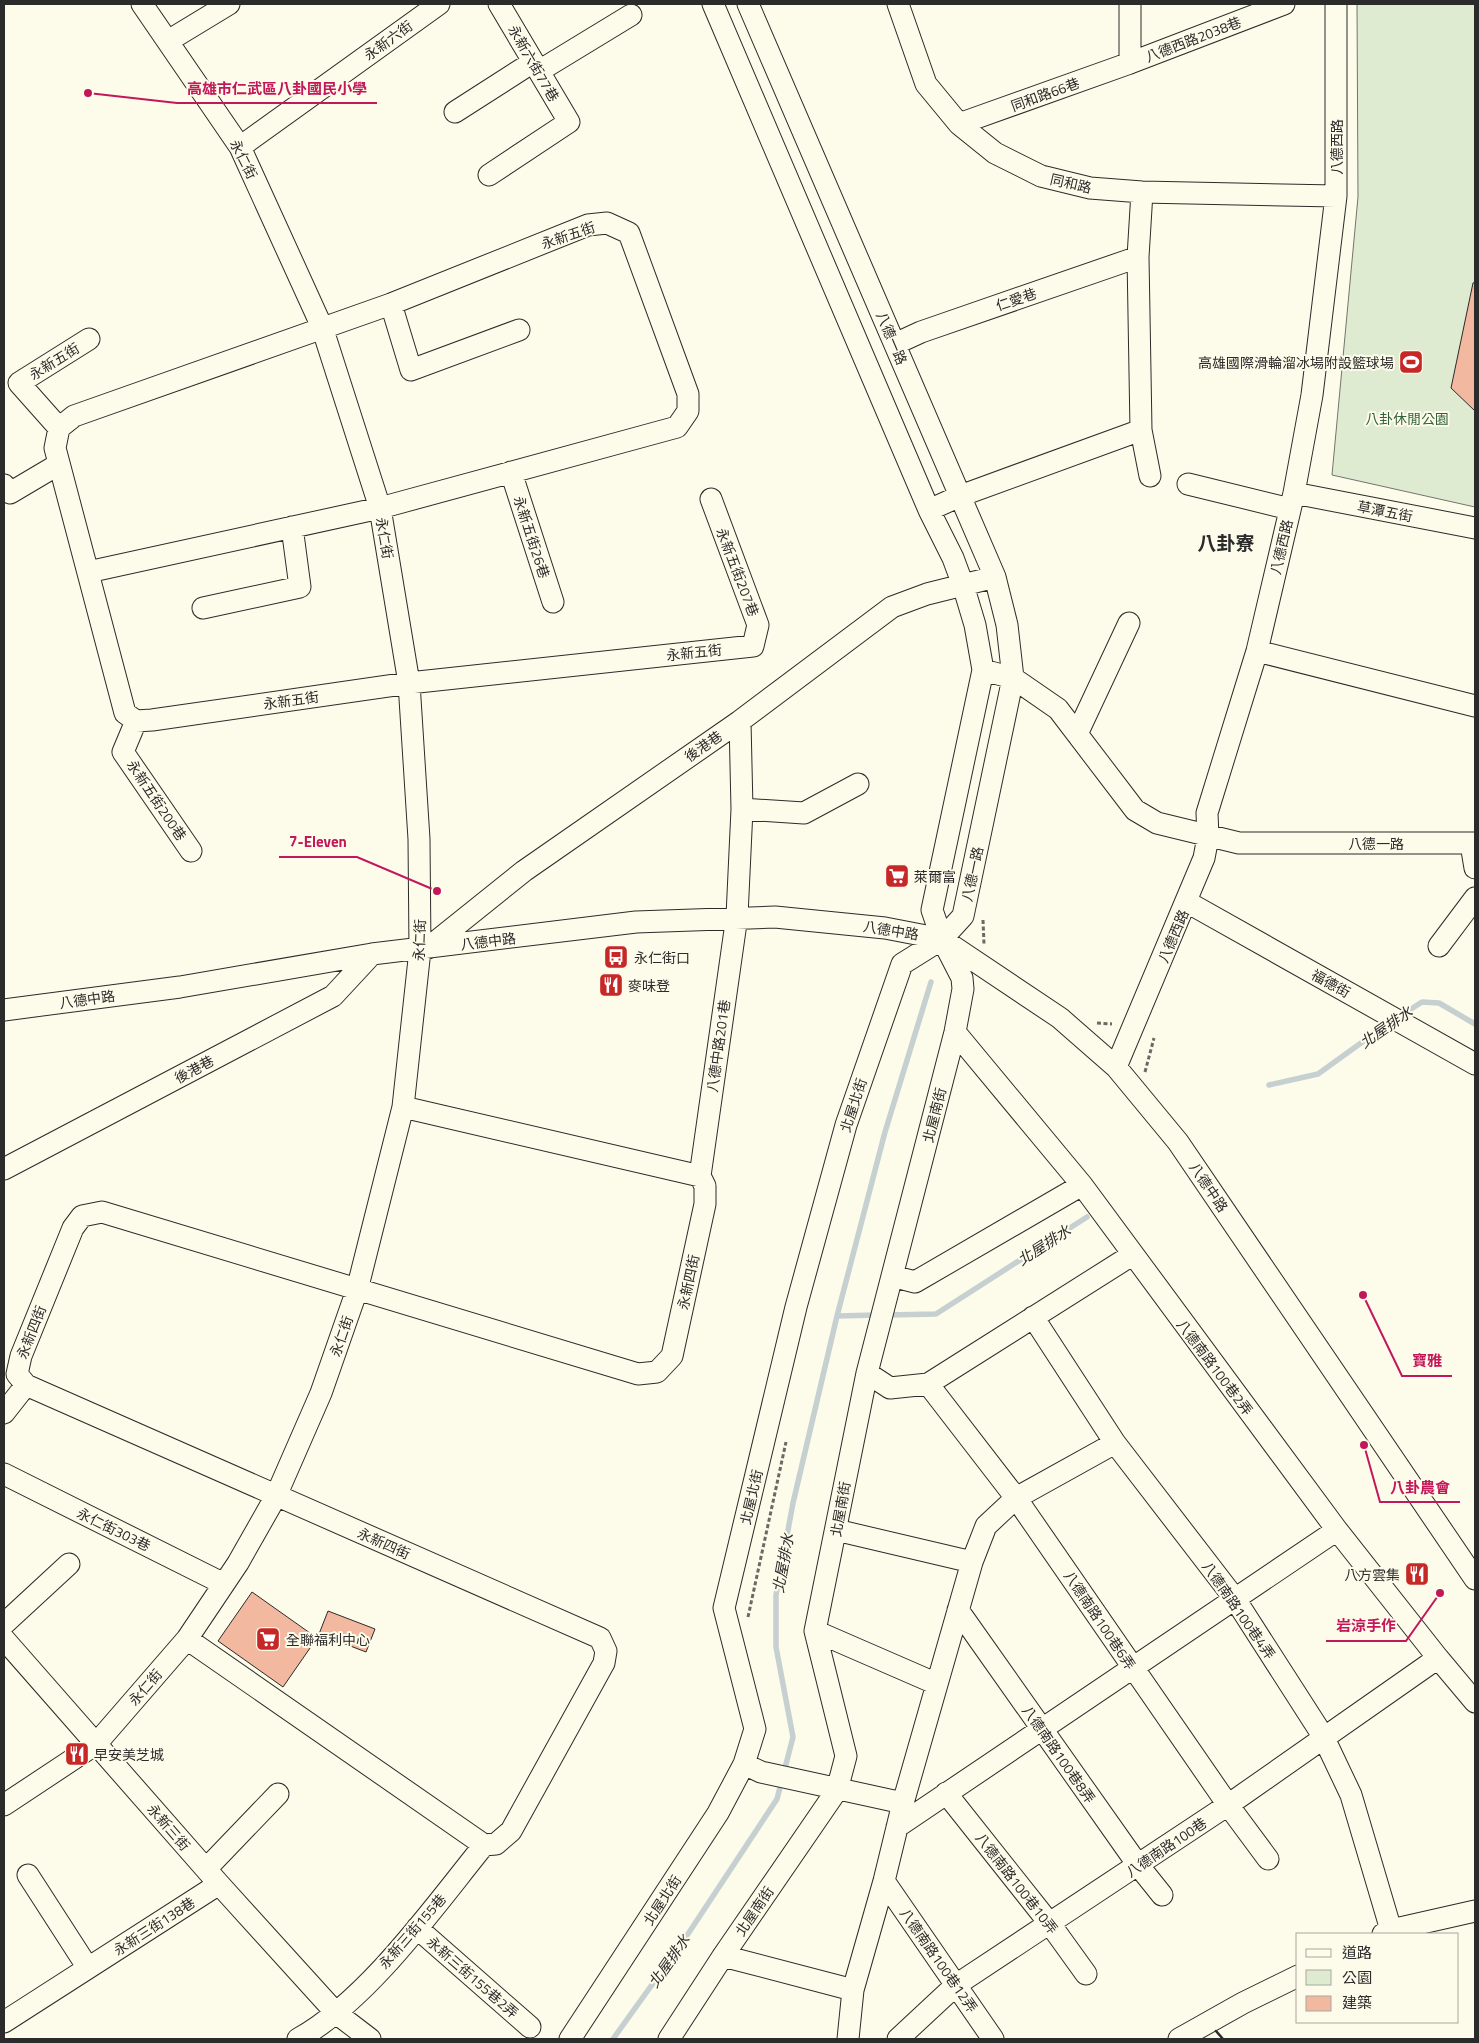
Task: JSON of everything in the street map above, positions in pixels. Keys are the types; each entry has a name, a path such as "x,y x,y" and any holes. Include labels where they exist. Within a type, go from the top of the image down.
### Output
{"street":[{"name":"永仁街","path":"4,1806 96,1744 187,1639 238,1563 276,1496 321,1394 357,1290 403,1107 424,949 420,839 409,684 380,508 322,328 240,147 142,4"},
{"path":"168,42 229,4"},
{"name":"永新六街","path":"240,147 439,4"},
{"name":"永新六街77巷","path":"489,175 569,122 499,4"},
{"path":"714,4 929,510 953,558 975,625 983,670 932,910 942,939"},
{"name":"八德一路","path":"748,4 995,577 1007,625 1013,678 963,916 942,939"},
{"name":"同和路","path":"898,4 926,84 959,124 995,153 1041,176 1090,188 1142,192 1336,196"},
{"path":"1130,4 1130,63"},
{"name":"八德西路2038巷","path":"1130,63 1284,4"},
{"name":"八德西路","path":"1116,1067 1204,858 1208,837 1207,813 1257,651 1292,501 1312,395 1336,196 1336,4"},
{"path":"455,112 631,15"},
{"name":"同和路66巷","path":"959,124 1130,63"},
{"path":"1142,192 1138,257 1141,430 1150,476"},
{"name":"永新五街","path":"88,572 380,508 677,427 688,411 688,394 629,233 607,223 588,226 391,304 74,416 59,428 19,383 90,338"},
{"name":"仁愛巷","path":"895,344 921,332 1138,257"},
{"path":"391,304 411,370 519,330"},
{"path":"59,428 55,448 59,464 125,713 136,721"},
{"path":"929,510 960,496 1141,430"},
{"path":"4,485 10,493 59,464"},
{"name":"永新五街26巷","path":"511,472 553,602"},
{"name":"草潭五街","path":"1188,484 1475,528"},
{"name":"永新五街207巷","path":"711,499 758,625 753,646"},
{"path":"203,608 300,587 292,527"},
{"name":"後港巷","path":"424,949 524,871 740,721 892,607 927,594 995,577"},
{"path":"1077,734 1129,623"},
{"name":"永新五街","path":"136,721 409,684 753,646"},
{"path":"1257,651 1475,706"},
{"name":"八德一路","path":"983,670 1013,678 1058,709 1135,810 1157,823 1208,837 1239,843 1473,843"},
{"name":"永新五街200巷","path":"136,721 123,752 192,851"},
{"name":"八德中路201巷","path":"700,1176 736,916 742,809 740,721"},
{"path":"742,809 804,813 858,784"},
{"path":"1473,843 1475,868"},
{"path":"1440,946 1475,898"},
{"name":"福德街","path":"1187,902 1475,1064"},
{"name":"八德中路","path":"4,1010 180,987 372,954 636,922 736,916 801,918 885,928 942,939 1060,1018 1116,1067 1178,1142 1475,1579"},
{"name":"北屋南街","path":"677,2036 723,1956 837,1790 846,1756 815,1631 874,1342 956,1032 963,989 962,978 942,939"},
{"name":"北屋北街","path":"570,2039 718,1813 752,1768 755,1729 724,1608 796,1307 846,1125 902,964 942,939"},
{"name":"後港巷","path":"4,1169 333,996 372,954"},
{"name":"八德南路100巷2弄","path":"956,1032 1082,1186 1338,1530 1438,1658 1475,1702"},
{"path":"403,1107 700,1176"},
{"name":"永新四街","path":"484,1845 496,1844 511,1831 604,1663 606,1651 600,1638 26,1385 17,1374 21,1356 73,1228 82,1216 102,1212 638,1374 658,1372 672,1356 705,1204 705,1186 700,1176"},
{"path":"891,1280 915,1282 1082,1186"},
{"path":"867,1372 890,1388 928,1384 1132,1255"},
{"name":"八德南路100巷4弄","path":"1033,1317 1115,1443 1235,1599 1323,1736 1351,1795 1387,1932"},
{"name":"八德南路100巷6弄","path":"928,1384 1016,1498 1228,1805 1268,1859"},
{"path":"4,1412 26,1385"},
{"path":"848,2039 853,1990 884,1881 903,1803 972,1562 986,1526 1016,1498 1115,1443"},
{"name":"永仁街303巷","path":"4,1474 224,1584"},
{"path":"836,1530 972,1562"},
{"path":"897,1827 1338,1530"},
{"path":"4,1624 69,1564"},
{"name":"八德南路100巷8弄","path":"958,1610 1041,1730 1162,1896"},
{"path":"815,1631 937,1684"},
{"name":"永新三街","path":"4,1639 213,1877 336,2013 370,2039"},
{"path":"187,1639 484,1845"},
{"name":"八德南路100巷","path":"898,2039 956,1985 1228,1805 1323,1736 1438,1658"},
{"path":"752,1768 837,1790 903,1803"},
{"name":"八德南路100巷10弄","path":"946,1793 1050,1924 1086,1974"},
{"name":"永新三街138巷","path":"4,2022 88,1968 213,1877 278,1794"},
{"name":"永新三街155巷","path":"298,2039 336,2013 357,1993 417,1928 484,1845"},
{"path":"28,1876 88,1968"},
{"name":"八德南路100巷12弄","path":"884,1881 993,2039"},
{"path":"1387,1932 1475,1911"},
{"name":"永新三街155巷2弄","path":"417,1928 530,2027"},
{"path":"723,1956 853,1990"},
{"path":"1179,2039 1242,2003 1296,1977"}],"path":[{"path":"1145,1074 1154,1038"},
{"path":"748,1620 787,1438"}],"green space":[{"name":"八卦休閒公園","path":"1357,4 1475,4 1475,507 1332,475 1358,197"}],"building":[{"path":"1475,282 1475,411 1451,388 1473,283"},
{"name":"全聯福利中心","path":"252,1592 317,1638 283,1687 218,1641"},
{"path":"328,1611 375,1629 366,1652 319,1634"}],"waterway":[{"name":"北屋排水","path":"613,2039 684,1940 777,1799 793,1737 776,1647 776,1595 793,1503 837,1316 885,1132 931,982"},
{"name":"北屋排水","path":"1400,1016 1422,1002 1439,1003 1475,1024"},
{"name":"北屋排水","path":"1269,1085 1318,1074 1390,1022"},
{"name":"北屋排水","path":"886,1315 936,1314 1087,1217"},
{"name":"北屋排水","path":"837,1316 877,1315"}],"wall":[{"path":"1216,2031 1223,2039"}],"place":[{"name":"高雄市仁武區八卦國民小學","path":"88,93"},
{"name":"高雄國際滑輪溜冰場附設籃球場","path":"1411,362"},
{"name":"萊爾富","path":"897,876"},
{"name":"7-Eleven","path":"437,891"},
{"name":"永仁街口","path":"616,957"},
{"name":"麥味登","path":"611,985"},
{"name":"寶雅","path":"1363,1295"},
{"name":"八卦農會","path":"1364,1445"},
{"name":"八方雲集","path":"1417,1574"},
{"name":"岩涼手作","path":"1440,1593"},
{"name":"全聯福利中心","path":"268,1639"},
{"name":"早安美芝城","path":"77,1754"}],"district":[{"name":"八卦寮","path":"1226,542"}]}
